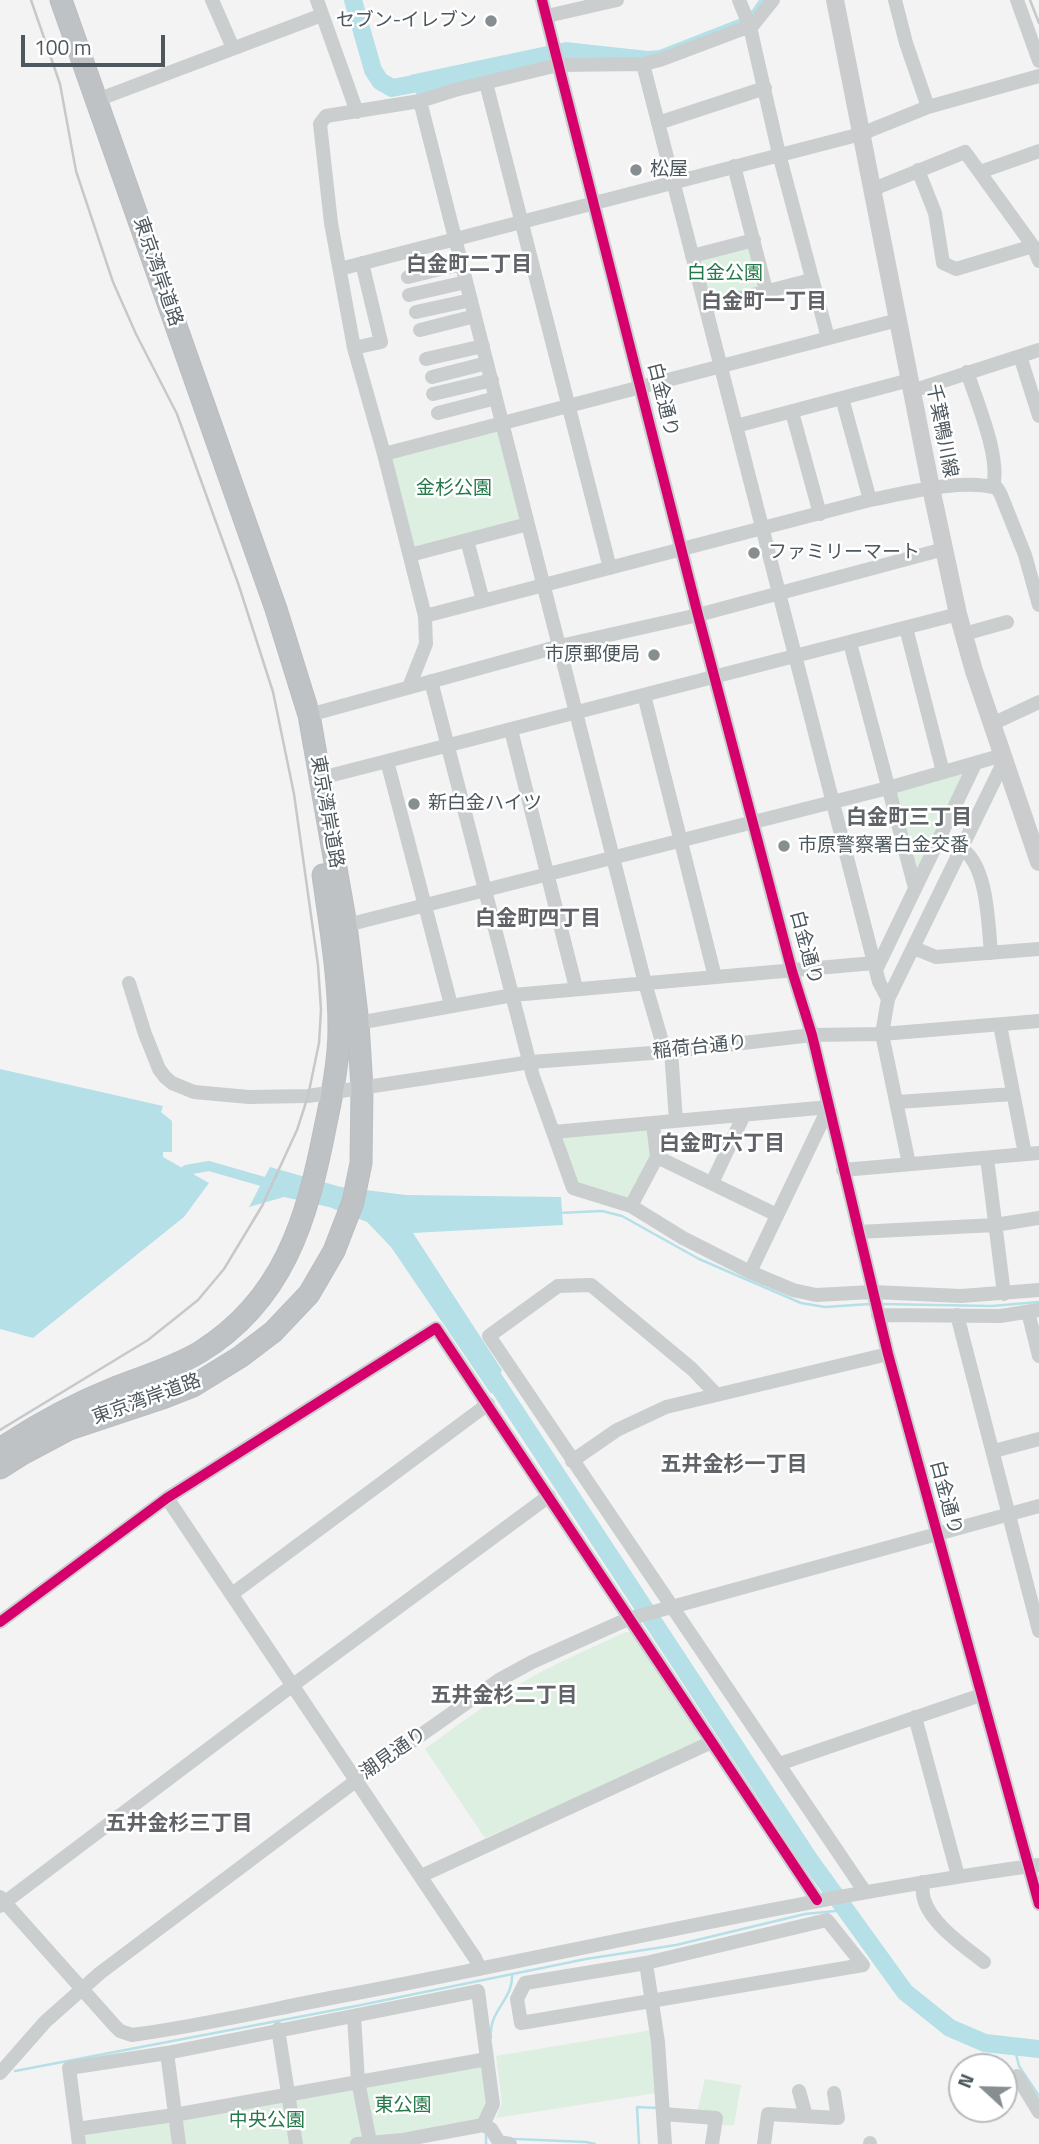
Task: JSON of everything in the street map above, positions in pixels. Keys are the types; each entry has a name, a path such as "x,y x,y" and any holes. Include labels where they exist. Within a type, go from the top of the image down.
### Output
{"highway":[{"name":"東京湾岸道路","path":"0,1468 69,1429 165,1398 193,1386 249,1351 287,1320 309,1294 334,1251 353,1202 360,1163 362,1088 358,1023 308,779 277,652 221,485 47,0"},
{"name":"東京湾岸道路","path":"0,1449 96,1396 199,1353 255,1306 276,1277 305,1216 332,1092 339,1025 338,927 321,778 309,715 280,619 61,0"}],"main road":[{"name":"千葉鴨川線","path":"835,0 958,614 1039,862"}],"street":[{"path":"212,0 233,48"},
{"path":"317,0 357,112"},
{"name":"白金通り","path":"542,0 681,550 792,971 812,1035 888,1354 981,1695 1034,1866 1039,1904"},
{"path":"547,16 617,0"},
{"path":"744,14 755,23 773,0"},
{"path":"895,0 906,43 928,107"},
{"path":"1017,0 1039,61"},
{"path":"409,687 426,644 425,616 354,348 331,223 320,124 326,116 420,101 558,65 643,64 675,56 744,14"},
{"path":"744,14 828,338"},
{"path":"97,100 322,15"},
{"path":"643,64 875,967 888,999"},
{"path":"340,269 861,134 928,107 1039,76"},
{"path":"486,83 610,568"},
{"path":"658,123 765,88"},
{"path":"420,101 645,983 668,1052 676,1120"},
{"path":"980,172 1039,151"},
{"path":"872,190 965,152 1032,246 1039,261"},
{"path":"734,166 766,290"},
{"path":"918,170 934,213 943,263 956,269 1032,246"},
{"path":"692,256 754,240"},
{"path":"354,348 381,342 362,263"},
{"path":"408,277 461,264"},
{"path":"706,307 811,280"},
{"path":"409,295 466,282"},
{"path":"416,312 471,300"},
{"path":"420,330 475,316"},
{"path":"384,454 898,320"},
{"path":"426,359 482,346"},
{"path":"736,426 842,398 967,372 1039,350"},
{"path":"1020,356 1039,416"},
{"path":"432,377 487,363"},
{"path":"967,372 993,455 996,476 993,487"},
{"path":"433,394 492,380"},
{"path":"438,413 496,398"},
{"path":"842,398 870,500"},
{"path":"792,412 820,514"},
{"path":"425,616 870,500 931,488 997,488 1032,552 1039,605"},
{"path":"410,555 528,524"},
{"path":"467,540 483,601"},
{"path":"309,715 560,646 698,615 944,549"},
{"path":"321,778 958,614"},
{"path":"964,634 1007,622"},
{"path":"906,628 943,772"},
{"path":"850,643 915,888"},
{"path":"431,681 533,1076 573,1188 631,1206 683,1238 750,1272 793,1290 817,1295 873,1292 961,1296 1039,1290"},
{"path":"644,695 715,977"},
{"path":"992,724 1039,702"},
{"path":"511,730 576,988"},
{"path":"338,927 1003,758"},
{"path":"909,1164 882,1034 888,999 962,849 1003,758"},
{"path":"387,761 451,1005"},
{"path":"875,967 975,765"},
{"path":"962,849 969,853 984,887 991,953"},
{"path":"914,948 936,957 1039,949"},
{"path":"358,1023 513,995 576,988 875,967"},
{"name":"稲荷台通り","path":"129,983 159,1069 172,1083 210,1095 249,1097 308,1096 531,1062 668,1052 812,1035 882,1034 1039,1021"},
{"path":"843,1170 1032,1154 1013,1094 1000,1025"},
{"path":"898,1102 1013,1094"},
{"path":"553,1132 676,1120 743,1117 829,1107"},
{"path":"750,1272 829,1107"},
{"path":"712,1183 743,1117"},
{"path":"631,1206 657,1157 653,1124"},
{"path":"657,1157 777,1215"},
{"path":"988,1158 1004,1294"},
{"path":"858,1232 995,1225 1039,1218"},
{"path":"717,1395 692,1369 591,1285 558,1286 489,1336 865,1892"},
{"path":"878,1315 1000,1316 1033,1311 1039,1356"},
{"path":"957,1315 1039,1631"},
{"path":"0,1622 167,1498 436,1328 817,1900"},
{"path":"572,1461 596,1442 636,1420 666,1408 888,1354"},
{"path":"232,1594 488,1404"},
{"path":"994,1451 1039,1439"},
{"path":"549,1496 1,1902 120,2031 132,2035 480,1969 817,1900 1034,1866"},
{"path":"167,1498 421,1876 480,1969"},
{"name":"潮見通り","path":"0,2073 45,2022 82,1988 357,1780 499,1680 571,1643 628,1619 1039,1506"},
{"path":"1024,1574 1039,1570"},
{"path":"779,1764 981,1695"},
{"path":"915,1717 958,1876"},
{"path":"421,1876 712,1742"},
{"path":"922,1882 924,1900 936,1919 955,1940 984,1962"},
{"path":"827,1920 863,1965 521,2023 517,1999 525,1983 646,1963 827,1920"},
{"path":"708,1923 710,1947"},
{"path":"646,1963 658,2042 665,2144"},
{"path":"483,2125 493,2104 478,1991 167,2053 69,2068 78,2136 174,2115 487,2059"},
{"path":"354,2016 364,2143 403,2142 483,2125 491,2129 499,2142 510,2144"},
{"path":"278,2029 296,2144"},
{"path":"167,2053 179,2144"},
{"path":"1018,2078 1039,2112"},
{"path":"799,2091 806,2116"},
{"path":"764,2144 768,2114 838,2118 834,2093"},
{"path":"663,2113 716,2118 712,2144"},
{"path":"771,2144 774,2114"}],"green space":[{"name":"白金公園","path":"748,246 759,289 714,301 708,298 699,262 703,257"},
{"name":"金杉公園","path":"493,429 499,433 520,516 517,523 417,549 412,546 388,461 392,455"},
{"path":"975,764 915,888 888,788"},
{"path":"653,1124 657,1157 631,1206 573,1188 553,1132"},
{"path":"626,1632 634,1633 701,1737 700,1744 485,1838 425,1749 476,1712 540,1672"},
{"path":"652,2030 656,2093 496,2118 502,2103 496,2056"},
{"path":"487,2059 493,2104 483,2125 357,2144 79,2144 77,2129"},
{"path":"705,2079 741,2085 734,2125 715,2126 696,2116"}],"water":[{"path":"759,0 768,0 753,18 658,58 627,59 417,96 410,75 566,42 659,50 741,18 752,10"},
{"path":"0,1069 163,1106 161,1112 172,1121 172,1152 163,1152 163,1157 209,1183 184,1217 33,1338 0,1329"},
{"path":"270,1167 341,1187 406,1195 561,1197 563,1225 413,1233 502,1370 491,1394 391,1247 367,1222 329,1207 284,1197 249,1207"}],"waterway":[{"path":"353,0 373,70 380,81 392,88 435,80"},
{"path":"186,1170 209,1166 275,1185"},
{"path":"559,1213 602,1211 622,1216 699,1259 801,1303 825,1307 870,1304"},
{"path":"880,1304 992,1306 1039,1302"},
{"path":"484,1364 809,1859 905,1992 950,2028 985,2043 1039,2049"},
{"path":"15,2071 586,1959 676,1945 805,1914 846,1910"},
{"path":"491,2038 493,2020 509,1991 512,1974"},
{"path":"1014,2046 1019,2066 1039,2096"},
{"path":"639,2144 637,2107 658,2108"},
{"path":"486,2133 486,2144"},
{"path":"515,2139 595,2144"}],"railway":[{"path":"0,1430 148,1340 198,1300 224,1269 262,1206 297,1130 308,1096 319,1043 321,1010 318,965 294,794 273,692 239,586 177,414 113,282 76,171 60,84 31,0"},
{"path":"1030,0 1039,23"}],"cycle path":[{"path":"542,0 698,615 792,971 812,1035 888,1354 1039,1904"},
{"path":"0,1622 167,1498 436,1328 817,1900"}],"place":[{"name":"セブン-イレブン","path":"491,21"},
{"name":"松屋","path":"636,170"},
{"name":"ファミリーマート","path":"754,553"},
{"name":"市原郵便局","path":"654,655"},
{"name":"新白金ハイツ","path":"414,804"},
{"name":"市原警察署白金交番","path":"784,846"}],"district":[{"name":"白金町二丁目","path":"469,266"},
{"name":"白金町一丁目","path":"764,303"},
{"name":"白金町三丁目","path":"909,819"},
{"name":"白金町四丁目","path":"538,920"},
{"name":"白金町六丁目","path":"722,1145"},
{"name":"五井金杉一丁目","path":"734,1466"},
{"name":"五井金杉二丁目","path":"504,1697"},
{"name":"五井金杉三丁目","path":"179,1825"}],"park label":[{"name":"東公園","path":"403,2106"},
{"name":"中央公園","path":"267,2121"}]}
